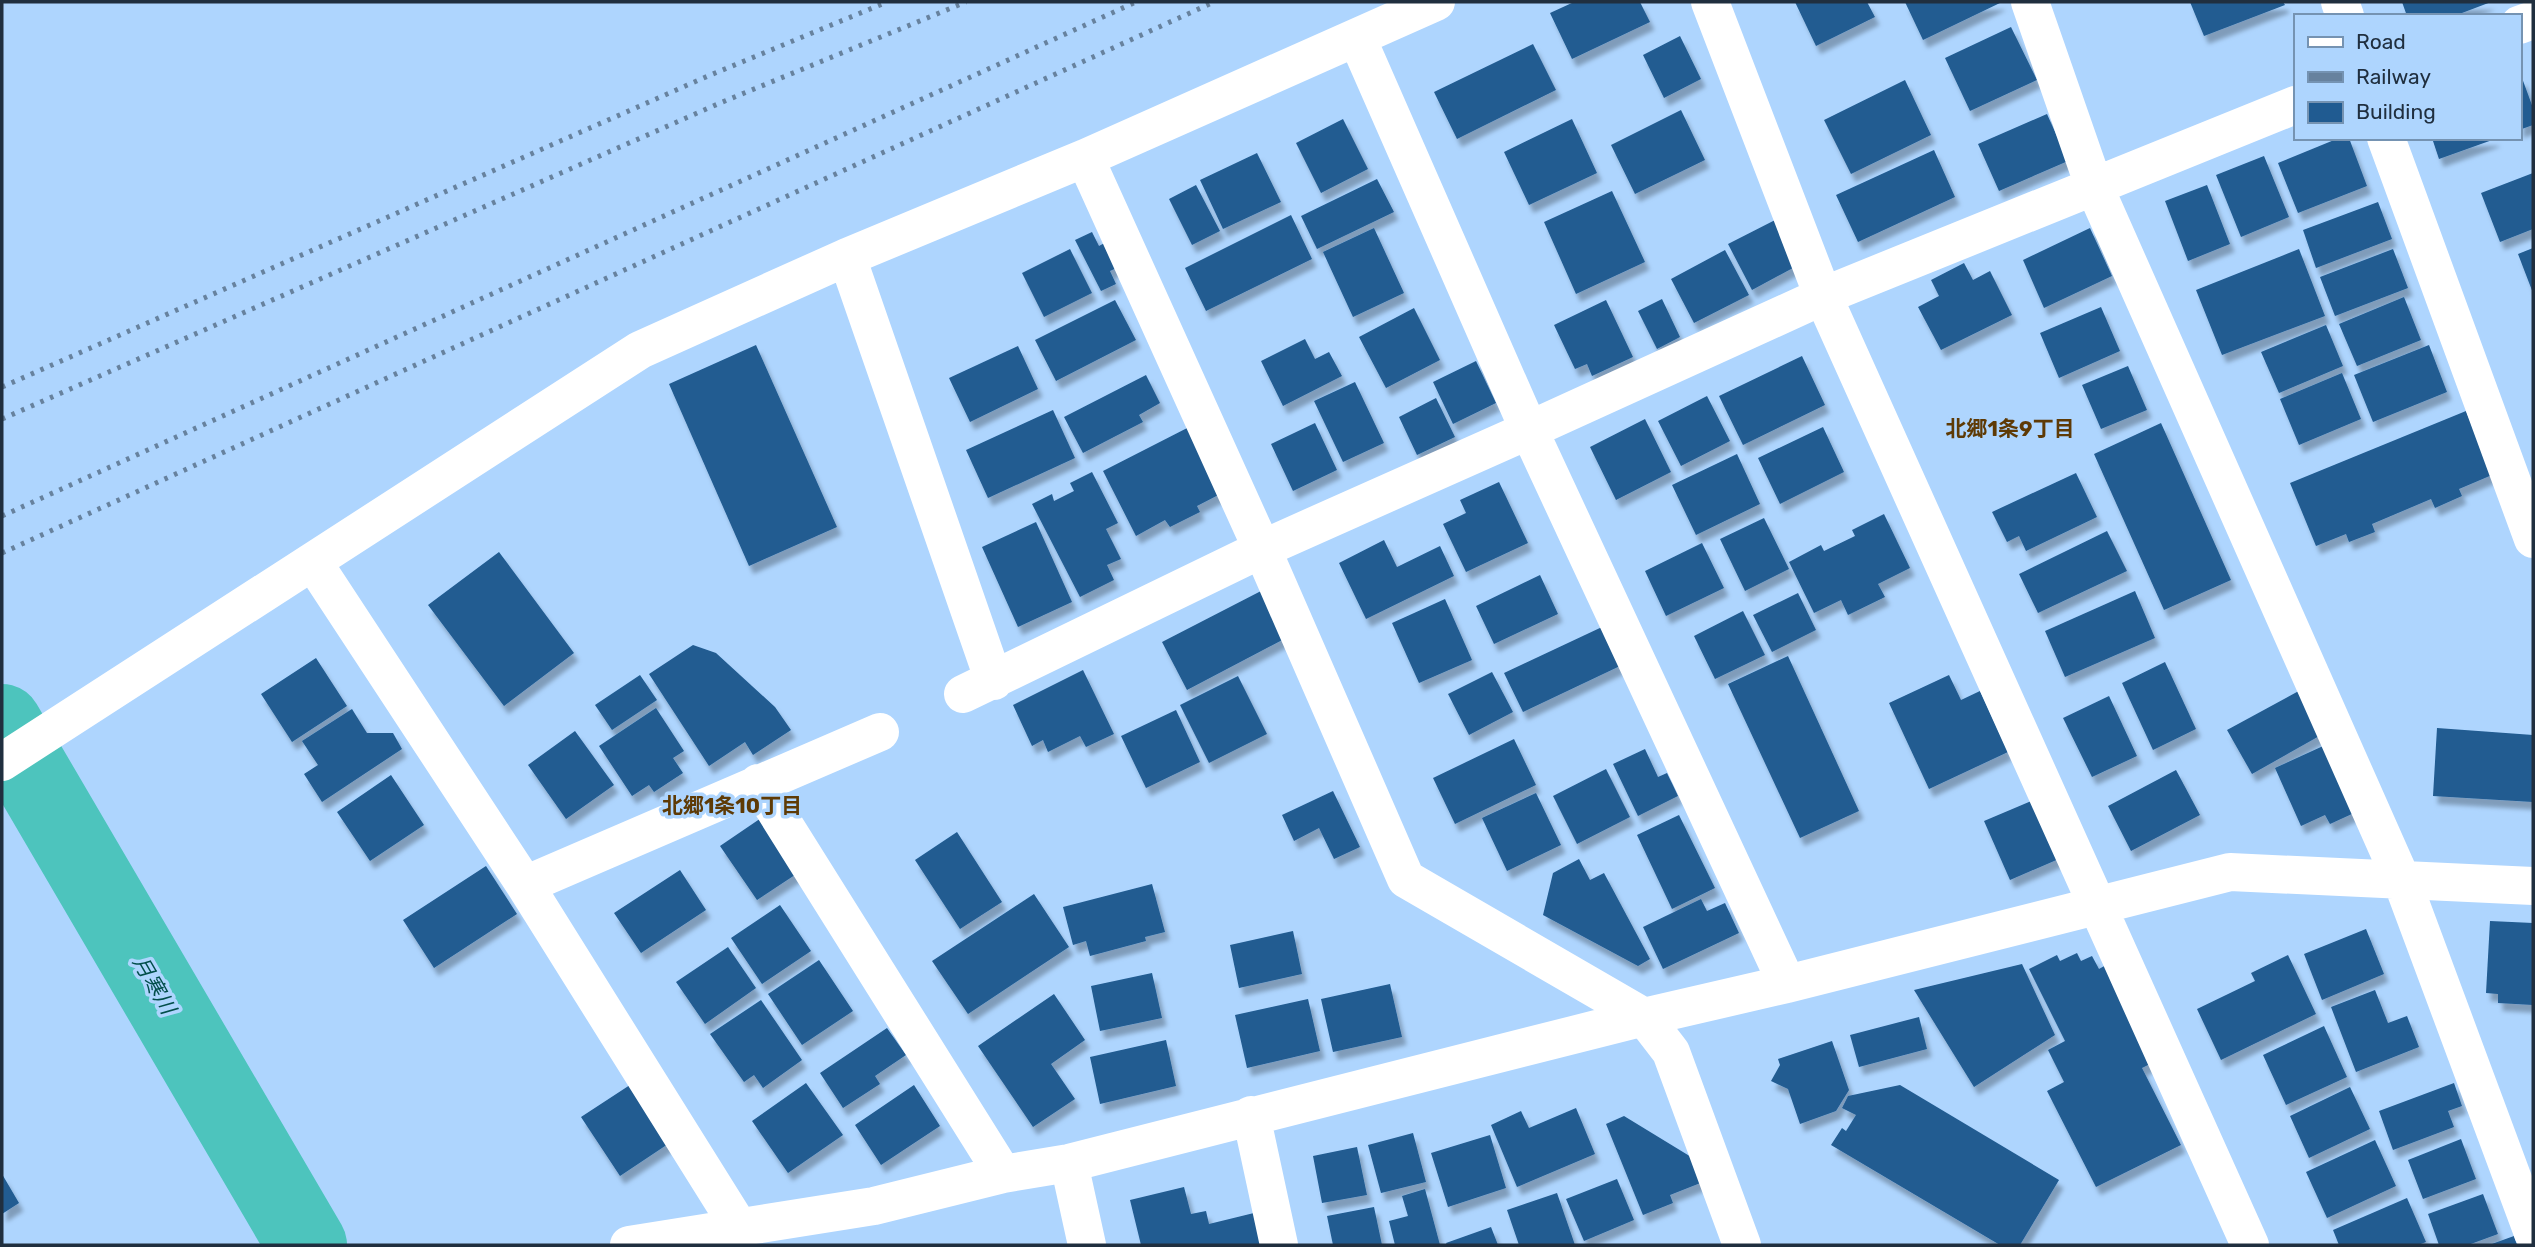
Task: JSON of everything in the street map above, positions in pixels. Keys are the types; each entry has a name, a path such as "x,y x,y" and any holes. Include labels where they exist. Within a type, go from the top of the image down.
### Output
{"street":[{"path":"2,762 640,350 848,257 1086,158 1436,2"},
{"path":"1710,2 1823,296 2250,1245"},
{"path":"2030,2 2094,186 2402,881 2533,1233"},
{"path":"1357,38 1529,430 1787,984"},
{"path":"848,257 979,687 1262,549 1823,296 2294,105"},
{"path":"2387,140 2533,539"},
{"path":"1086,158 1262,549 1406,879 1644,1017 1671,1052 1742,1245"},
{"path":"313,562 525,885 739,1227"},
{"path":"525,885 880,732"},
{"path":"758,783 1003,1174"},
{"path":"629,1245 874,1206 1003,1174 1069,1163 1251,1115 2230,872 2533,886"},
{"path":"1251,1115 1279,1245"},
{"path":"1069,1163 1087,1245"}],"building":[{"path":"1574,2 1640,2 1650,22 1572,59 1550,13"},
{"path":"1795,2 1867,2 1875,17 1816,46"},
{"path":"1905,2 2002,2 1923,40"},
{"path":"2190,2 2283,2 2285,5 2204,36"},
{"path":"2402,2 2491,2 2459,14 2406,14"},
{"path":"2011,27 2037,80 1970,111 1945,58"},
{"path":"1680,36 1701,79 1664,98 1643,55"},
{"path":"1533,44 1556,90 1457,139 1434,92"},
{"path":"2521,78 2533,108 2533,125 2521,129"},
{"path":"1905,80 1931,135 1851,174 1824,120"},
{"path":"1681,110 1705,160 1635,194 1611,145"},
{"path":"2047,114 2068,161 1999,191 1978,144"},
{"path":"1343,119 1368,169 1321,193 1296,143"},
{"path":"1572,119 1597,173 1529,205 1504,152"},
{"path":"2334,140 2350,140 2367,186 2298,213 2278,163"},
{"path":"2433,140 2492,140 2439,159"},
{"path":"1934,150 1955,197 1858,242 1836,195"},
{"path":"1257,153 1281,202 1223,229 1200,180"},
{"path":"2264,156 2289,217 2241,237 2216,175"},
{"path":"2533,173 2533,229 2500,242 2481,193"},
{"path":"1377,179 1394,212 1317,249 1301,216"},
{"path":"1196,185 1220,231 1192,245 1169,199"},
{"path":"2207,185 2230,244 2188,261 2165,201"},
{"path":"1612,191 1645,262 1576,294 1544,222"},
{"path":"2378,202 2392,239 2316,268 2303,230"},
{"path":"1291,215 1312,259 1206,311 1185,268"},
{"path":"1781,217 1804,262 1752,290 1728,244"},
{"path":"1374,228 1404,293 1353,317 1323,252"},
{"path":"2090,228 2112,276 2044,308 2023,260"},
{"path":"1092,232 1099,246 1110,240 1123,265 1110,271 1116,284 1101,291 1075,240"},
{"path":"2533,248 2533,293 2518,254"},
{"path":"1070,249 1092,293 1044,317 1022,273"},
{"path":"2299,249 2325,316 2222,355 2196,290"},
{"path":"2393,249 2408,288 2335,316 2320,277"},
{"path":"1725,250 1749,295 1694,323 1671,279"},
{"path":"1964,263 1973,280 1990,271 2012,315 1941,350 1918,307 1939,296 1931,280"},
{"path":"2404,297 2421,340 2357,366 2339,324"},
{"path":"1662,299 1680,337 1657,349 1638,311"},
{"path":"1115,300 1136,340 1056,381 1035,340"},
{"path":"1606,300 1633,357 1592,376 1587,364 1575,369 1554,325"},
{"path":"2101,307 2120,351 2059,378 2040,333"},
{"path":"1414,308 1440,360 1386,388 1359,337"},
{"path":"2326,325 2343,366 2279,393 2261,352"},
{"path":"1305,339 1315,359 1329,352 1342,376 1283,406 1261,361"},
{"path":"756,345 837,527 749,566 669,384"},
{"path":"2429,345 2447,392 2373,422 2354,375"},
{"path":"1018,346 1038,389 970,422 949,378"},
{"path":"1802,356 1825,405 1743,445 1719,396"},
{"path":"1476,361 1496,403 1453,424 1433,382"},
{"path":"2128,366 2147,410 2101,429 2082,385"},
{"path":"2342,373 2361,419 2299,445 2280,399"},
{"path":"1146,375 1160,403 1139,415 1143,422 1083,453 1064,417"},
{"path":"1355,382 1384,443 1343,462 1314,401"},
{"path":"1707,396 1730,441 1681,466 1658,421"},
{"path":"1436,398 1455,437 1417,455 1399,417"},
{"path":"1053,410 1075,458 988,498 966,450"},
{"path":"2466,411 2492,475 2459,489 2462,496 2435,508 2431,499 2372,524 2375,532 2349,542 2346,534 2316,546 2290,483"},
{"path":"1645,419 1671,472 1616,500 1590,447"},
{"path":"1315,423 1337,470 1293,491 1271,444"},
{"path":"2161,423 2231,580 2164,610 2094,454"},
{"path":"1195,424 1228,490 1197,506 1200,512 1170,527 1165,520 1136,536 1103,471"},
{"path":"1823,427 1844,472 1780,504 1758,458"},
{"path":"1737,454 1760,504 1696,535 1672,485"},
{"path":"1092,472 1118,523 1106,529 1121,559 1107,565 1114,580 1080,597 1032,504 1052,494 1054,501 1074,491 1070,483"},
{"path":"2076,473 2097,517 2026,551 2019,536 2007,542 1992,512"},
{"path":"1499,482 1528,543 1466,572 1443,524 1466,513 1460,500"},
{"path":"1884,514 1910,568 1878,584 1885,597 1848,615 1841,600 1814,613 1789,562 1821,545 1824,551 1855,536 1852,530"},
{"path":"1764,518 1789,569 1745,591 1720,539"},
{"path":"1036,522 1072,602 1018,627 982,547"},
{"path":"2107,531 2127,571 2038,613 2019,574"},
{"path":"1384,540 1397,567 1440,546 1454,576 1366,619 1339,563"},
{"path":"1702,543 1724,588 1666,616 1645,571"},
{"path":"499,552 574,653 504,706 428,605"},
{"path":"1540,575 1558,614 1494,644 1476,606"},
{"path":"1261,591 1286,638 1187,690 1162,642"},
{"path":"2135,591 2155,638 2065,677 2045,631"},
{"path":"1798,593 1816,630 1772,652 1753,615"},
{"path":"1445,599 1472,660 1419,683 1392,623"},
{"path":"1743,611 1765,655 1715,679 1694,636"},
{"path":"1602,627 1620,666 1523,712 1504,673"},
{"path":"693,645 716,653 775,707 791,730 753,755 745,742 709,766 649,674"},
{"path":"1788,656 1859,811 1800,838 1728,684"},
{"path":"316,658 347,706 292,742 261,694"},
{"path":"2165,662 2196,729 2153,750 2122,683"},
{"path":"1083,670 1114,734 1086,747 1080,736 1048,752 1043,740 1032,746 1013,705"},
{"path":"1492,672 1513,712 1469,735 1448,694"},
{"path":"640,675 657,700 612,730 595,705"},
{"path":"1949,675 1961,700 1980,691 2008,752 1929,789 1889,703"},
{"path":"1238,676 1267,734 1209,763 1180,705"},
{"path":"2306,687 2330,730 2252,774 2227,730"},
{"path":"2109,696 2137,756 2092,777 2063,718"},
{"path":"656,708 684,751 673,758 683,773 654,792 649,785 632,796 599,746"},
{"path":"352,709 367,733 393,733 402,749 322,802 304,774 318,765 302,741"},
{"path":"1176,710 1200,762 1146,788 1121,736"},
{"path":"2437,728 2533,735 2533,802 2433,796"},
{"path":"575,731 614,785 566,819 528,765"},
{"path":"1514,739 1536,785 1455,824 1433,778"},
{"path":"2334,741 2365,808 2330,824 2325,815 2301,826 2275,768"},
{"path":"1645,749 1658,777 1667,773 1678,796 1638,816 1613,764"},
{"path":"1606,769 1630,817 1577,844 1553,796"},
{"path":"2176,770 2200,815 2131,851 2108,806"},
{"path":"391,775 424,825 370,861 337,812"},
{"path":"1333,791 1360,847 1334,859 1319,828 1294,841 1282,815"},
{"path":"1536,793 1561,845 1507,871 1482,818"},
{"path":"2036,799 2061,858 2010,880 1984,821"},
{"path":"770,812 807,867 757,900 720,846"},
{"path":"1679,815 1715,888 1672,909 1637,835"},
{"path":"957,832 1002,902 960,929 915,860"},
{"path":"1579,859 1590,880 1604,873 1650,959 1638,966 1543,915 1553,873"},
{"path":"486,866 517,914 434,968 403,920"},
{"path":"680,870 706,910 641,953 614,913"},
{"path":"1152,884 1165,932 1145,937 1146,941 1090,956 1086,941 1073,945 1063,907"},
{"path":"1034,894 1069,947 968,1014 932,961"},
{"path":"1701,899 1707,911 1725,903 1739,933 1663,969 1643,927"},
{"path":"780,905 811,951 762,984 731,938"},
{"path":"2490,921 2533,923 2533,1005 2498,1003 2498,994 2486,993"},
{"path":"2366,929 2384,974 2322,1000 2304,954"},
{"path":"1293,931 1302,974 1239,988 1230,945"},
{"path":"728,947 756,988 705,1024 676,982"},
{"path":"2077,953 2081,961 2092,956 2099,969 2106,965 2154,1062 2142,1068 2181,1145 2096,1187 2047,1091 2064,1082 2048,1050 2065,1041 2029,969 2057,955 2060,961"},
{"path":"2288,955 2316,1014 2221,1060 2197,1009 2255,981 2251,973"},
{"path":"819,960 853,1011 802,1045 768,994"},
{"path":"2022,964 2055,1035 1974,1087 1914,990"},
{"path":"1152,973 1162,1018 1100,1031 1091,986"},
{"path":"1390,984 1402,1037 1333,1052 1321,999"},
{"path":"2375,990 2388,1023 2407,1016 2419,1047 2356,1072 2331,1007"},
{"path":"1054,994 1085,1040 1051,1064 1075,1099 1033,1127 978,1046"},
{"path":"1308,999 1320,1051 1247,1068 1235,1015"},
{"path":"761,1000 802,1060 763,1088 754,1075 744,1082 710,1034"},
{"path":"1919,1017 1927,1049 1859,1067 1850,1035"},
{"path":"2324,1026 2347,1077 2286,1105 2263,1055"},
{"path":"887,1028 906,1055 875,1076 880,1084 843,1108 820,1073"},
{"path":"1166,1040 1176,1086 1100,1104 1090,1057"},
{"path":"1832,1041 1849,1090 1836,1111 1800,1124 1788,1089 1771,1081 1780,1065 1778,1059"},
{"path":"633,1083 671,1142 620,1176 581,1117"},
{"path":"806,1083 843,1135 788,1173 752,1121"},
{"path":"2454,1083 2462,1106 2448,1111 2454,1127 2393,1150 2379,1111"},
{"path":"914,1085 940,1126 881,1165 855,1125"},
{"path":"1900,1085 2059,1180 2020,1245 2000,1245 1831,1145 1842,1128 1846,1131 1856,1115 1842,1108 1848,1096"},
{"path":"2350,1087 2370,1129 2309,1158 2290,1116"},
{"path":"1576,1108 1595,1154 1517,1187 1491,1125 1521,1111 1529,1128"},
{"path":"1624,1116 1701,1163 1708,1180 1670,1195 1673,1203 1643,1215 1606,1124"},
{"path":"1413,1133 1426,1182 1381,1193 1368,1145"},
{"path":"1490,1135 1506,1188 1448,1207 1431,1153"},
{"path":"2461,1139 2476,1179 2423,1199 2408,1160"},
{"path":"2375,1140 2396,1186 2327,1218 2306,1172"},
{"path":"1357,1147 1367,1195 1322,1203 1313,1156"},
{"path":"2,1174 19,1203 2,1214"},
{"path":"1617,1179 1634,1220 1584,1241 1566,1199"},
{"path":"1184,1187 1191,1214 1206,1211 1209,1224 1258,1212 1266,1245 1141,1245 1130,1200"},
{"path":"1425,1189 1440,1245 1395,1245 1389,1221 1408,1216 1402,1196"},
{"path":"1557,1193 1575,1245 1519,1245 1507,1210"},
{"path":"2483,1194 2498,1234 2468,1245 2439,1245 2428,1214"},
{"path":"2407,1198 2426,1242 2418,1245 2339,1245 2333,1230"},
{"path":"1374,1207 1382,1245 1333,1245 1327,1216"},
{"path":"1491,1227 1498,1245 1446,1243"},
{"path":"2514,1236 2517,1245 2489,1245"}],"waterway":[{"name":"月寒川","path":"2,724 307,1245"}],"railway":[{"path":"2,387 708,76 887,2"},
{"path":"2,419 720,103 966,2"},
{"path":"2,516 1136,2"},
{"path":"2,553 1214,2"}],"district":[{"name":"北郷1条9丁目","path":"2010,429"},
{"name":"北郷1条10丁目","path":"732,806"}]}
